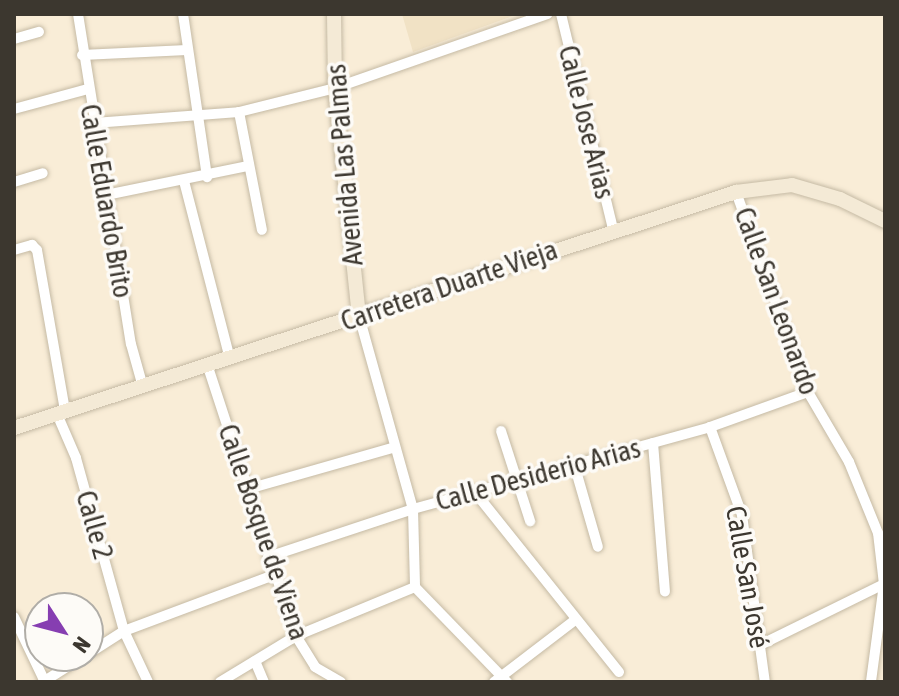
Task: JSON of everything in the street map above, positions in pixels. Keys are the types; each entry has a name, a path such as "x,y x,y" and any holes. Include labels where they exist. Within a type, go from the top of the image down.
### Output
{"main road":[{"name":"Avenida Las Palmas","path":"334,14 335,88 359,316"},
{"name":"Carretera Duarte Vieja","path":"14,428 208,367 613,229 736,192 792,185 840,199 885,221"}],"street":[{"name":"Calle Eduardo Brito","path":"78,14 106,195 143,387"},
{"path":"183,14 207,177"},
{"path":"94,123 239,112 335,88 548,14"},
{"name":"Calle Jose Arias","path":"561,14 613,229"},
{"path":"14,39 39,32"},
{"path":"82,55 187,50"},
{"path":"14,109 88,89"},
{"path":"239,112 247,166 262,230"},
{"path":"106,195 207,177 247,166"},
{"path":"14,182 43,173"},
{"path":"184,181 230,359"},
{"name":"Calle San Leonardo","path":"736,192 808,392 849,462 878,533 884,584 871,682"},
{"name":"Calle 2","path":"14,250 35,247 61,412 124,631 148,682"},
{"path":"359,316 413,509 415,587 500,680 575,620"},
{"name":"Calle Bosque de Viena","path":"208,367 296,636 315,667 341,682"},
{"name":"Calle Desiderio Arias","path":"268,557 474,491 710,427 808,392"},
{"name":"Calle San José","path":"710,427 742,515 765,682"},
{"path":"501,431 530,521"},
{"path":"653,443 665,592"},
{"path":"248,489 395,447"},
{"path":"574,464 598,547"},
{"path":"474,491 619,672"},
{"path":"104,644 124,631 274,575"},
{"path":"760,645 884,584"},
{"path":"220,682 296,636 415,587"},
{"path":"14,617 44,682"},
{"path":"255,661 264,682"}],"shaded area":[{"path":"402,14 518,14 413,52"}]}
